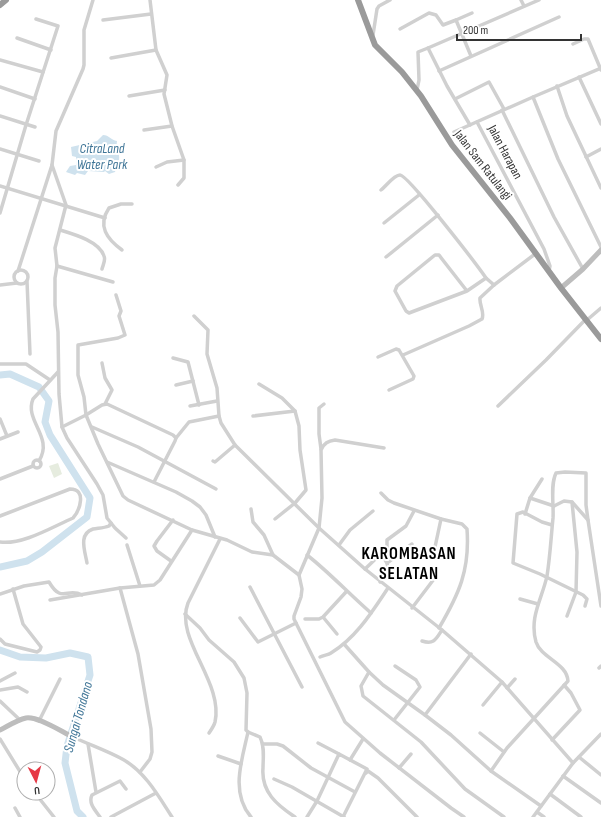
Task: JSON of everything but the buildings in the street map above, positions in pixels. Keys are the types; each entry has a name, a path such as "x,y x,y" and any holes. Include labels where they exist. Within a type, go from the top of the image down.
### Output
{"highway":[{"path":"0,5 6,0"},
{"name":"Jalan Sam Ratulangi","path":"358,0 375,45 402,72 417,90 452,145 510,218 535,254 601,339"}],"street":[{"path":"17,282 14,276 18,271 52,165 56,131 84,65 84,30 93,0"},
{"path":"150,0 156,50 167,75 165,98 172,126 184,160 185,177 178,185"},
{"path":"372,38 377,9 379,6 390,0"},
{"path":"521,0 524,6"},
{"path":"417,90 419,80 418,52 539,0"},
{"path":"400,29 431,13 436,15 443,25 472,13"},
{"path":"103,20 151,14"},
{"path":"439,71 559,17"},
{"path":"0,213 17,154 58,26 36,19"},
{"path":"456,20 471,56"},
{"path":"17,38 51,50"},
{"path":"573,44 584,39 588,39 601,69"},
{"path":"428,48 439,71 470,125"},
{"path":"111,58 156,50"},
{"path":"0,60 43,72"},
{"name":"Jalan Harapan","path":"548,271 550,266 544,249 476,122 533,96 601,69"},
{"path":"579,77 601,124"},
{"path":"455,99 490,82 554,218 583,269"},
{"path":"557,86 567,116 601,188"},
{"path":"0,87 35,99"},
{"path":"129,96 165,90"},
{"path":"533,96 564,172 601,249 583,269 561,288"},
{"path":"0,116 35,127"},
{"path":"454,132 476,122"},
{"path":"144,130 172,126"},
{"path":"0,149 39,161"},
{"path":"586,157 601,149"},
{"path":"156,167 167,162 184,160"},
{"path":"52,165 66,205 55,248 57,266 55,305 62,427 67,438 103,495 106,514 111,523 126,538"},
{"path":"381,190 397,176 402,175 406,177 419,195 438,215 486,278 494,285"},
{"path":"0,186 105,218"},
{"path":"384,223 419,195"},
{"path":"122,250 108,238 105,230 105,218 109,208 121,204 132,204"},
{"path":"386,257 438,215"},
{"path":"60,230 90,241 96,246 105,259 102,269"},
{"path":"403,355 470,326 482,319 483,316 479,302 480,298 494,285 535,254"},
{"path":"467,291 442,259 436,255 397,286 396,291 406,312 409,313 467,291 486,278"},
{"path":"57,266 113,282"},
{"path":"18,271 22,270 28,277 26,281 30,354"},
{"path":"0,285 17,282 22,284 26,281"},
{"path":"116,295 121,311 120,316 125,335 118,338 78,345 78,375 84,397 86,415 123,496 128,500 192,530 220,539 232,541 252,552 273,555"},
{"path":"498,406 586,320 601,308"},
{"path":"194,316 208,330 207,354 217,388 219,416 221,423 235,445 295,502 319,528 365,569 412,608 441,629 502,682 573,763"},
{"path":"378,357 396,349 400,350 414,378 388,390"},
{"path":"173,358 188,362 199,405"},
{"path":"62,427 105,404 112,391 105,378 102,363"},
{"path":"0,364 26,364 50,380"},
{"path":"0,479 33,466 34,461 39,461 43,455 44,444 41,433 31,411 31,404 33,399 58,372"},
{"path":"176,385 193,381"},
{"path":"259,384 282,398 295,411 299,426 300,450 306,490 295,502 275,518"},
{"path":"190,406 217,401"},
{"path":"105,404 140,419 173,435 176,438"},
{"path":"324,404 319,408 319,434 322,450 322,498 319,528 299,575 302,589 301,597 294,616 296,623 345,722 363,739 464,817"},
{"path":"253,416 295,411"},
{"path":"154,482 176,438 190,422 219,416"},
{"path":"0,420 7,436"},
{"path":"92,427 138,447 216,489"},
{"path":"0,439 18,432"},
{"path":"322,450 326,443 335,440 384,448"},
{"path":"213,461 215,462 235,445"},
{"path":"107,462 176,492 200,507 206,515 215,537"},
{"path":"491,771 504,752 568,682 560,667 540,650 536,642 534,624 546,578 554,506 553,491 556,473 585,473 587,475 586,505 601,606"},
{"path":"525,514 530,498 542,479"},
{"path":"0,516 70,489 75,489 81,498 81,504 78,512 73,518 23,539 8,543 0,542"},
{"path":"381,493 388,500 414,511 457,522 465,525 467,529 468,535 465,573 462,584 441,629 433,642 422,642"},
{"path":"530,498 554,506 564,501 572,502 588,520"},
{"path":"567,616 576,592 577,552 572,502"},
{"path":"251,510 253,522 264,535 273,555 299,575"},
{"path":"339,545 350,530 373,511"},
{"path":"365,569 387,548 387,540 406,526 414,511"},
{"path":"552,525 520,512 516,514 513,563 583,595 587,599 585,606"},
{"path":"435,547 441,519"},
{"path":"171,561 157,551 154,543 173,520"},
{"path":"87,563 84,539 85,535 91,530 109,526 111,523"},
{"path":"50,600 120,588 154,585 157,583 192,530"},
{"path":"209,733 215,722 214,697 208,676 199,661 193,645 186,624 185,614 188,603 220,539"},
{"path":"387,563 412,544"},
{"path":"127,545 140,586"},
{"path":"380,582 388,569 387,563 381,554"},
{"path":"307,555 327,571 346,592 371,613"},
{"path":"412,608 434,579"},
{"path":"0,594 24,586 49,582 57,593 63,594 77,592 82,595"},
{"path":"120,588 138,654 151,729 152,752 150,759 140,772"},
{"path":"250,588 302,687"},
{"path":"320,657 325,654 331,654 351,639 388,588"},
{"path":"0,639 5,644 37,652 41,647 23,624 13,589"},
{"path":"305,619 319,619 346,592"},
{"path":"520,599 538,604"},
{"path":"185,614 200,628 209,640 234,662 244,678 247,693 246,728 248,732 238,773 238,782 240,797 251,817"},
{"path":"322,617 337,634"},
{"path":"240,618 258,642 296,623"},
{"path":"344,644 369,672 383,684 455,738 491,771 541,806"},
{"path":"425,715 471,654"},
{"path":"394,720 420,685 416,680 395,666"},
{"path":"369,672 362,682 362,695 422,742 465,789 504,817"},
{"path":"0,681 16,673"},
{"path":"39,721 60,679"},
{"path":"507,688 515,679"},
{"path":"483,705 502,682"},
{"path":"552,740 580,710 571,693 564,685"},
{"path":"0,690 18,687 27,692"},
{"path":"0,701 20,720"},
{"path":"0,730 20,720 28,718 39,721 124,760 140,772 156,793 171,817"},
{"path":"248,732 260,737 263,744 262,770 265,789 282,808 295,817"},
{"path":"480,733 504,752"},
{"path":"533,817 573,763 601,734"},
{"path":"0,739 16,765"},
{"path":"350,760 363,739"},
{"path":"274,778 343,817 367,769 318,743"},
{"path":"88,744 96,792"},
{"path":"263,744 277,744 283,746 311,768 356,792"},
{"path":"307,817 317,801 339,754"},
{"path":"400,768 411,754"},
{"path":"218,756 241,764"},
{"path":"579,757 601,775"},
{"path":"360,782 367,771 370,772 416,817"},
{"path":"563,776 601,803"},
{"path":"100,817 90,800 92,795 120,780 126,789"},
{"path":"111,817 156,793"},
{"path":"550,794 581,817"},
{"path":"41,801 54,817"},
{"path":"15,808 20,817"},
{"path":"537,812 544,817"}],"shaded area":[{"path":"58,463 62,474 54,478 49,466"}],"water":[{"name":"CitraLand Water Park","path":"103,135 117,141 119,159 115,172 109,174 105,171 88,171 85,175 77,173 75,175 66,172 70,166 76,165 76,157 72,156 71,147 97,141"}],"waterway":[{"name":"Sungai Tondano","path":"0,375 10,374 39,387 49,401 45,422 50,435 90,498 87,517 42,552 27,561 0,567"},
{"name":"Sungai Tondano","path":"0,650 20,657 46,658 70,653 88,657 90,675 67,746 65,763 77,811 83,817"}],"district":[{"name":"KAROMBASAN SELATAN","path":"409,564"}]}
